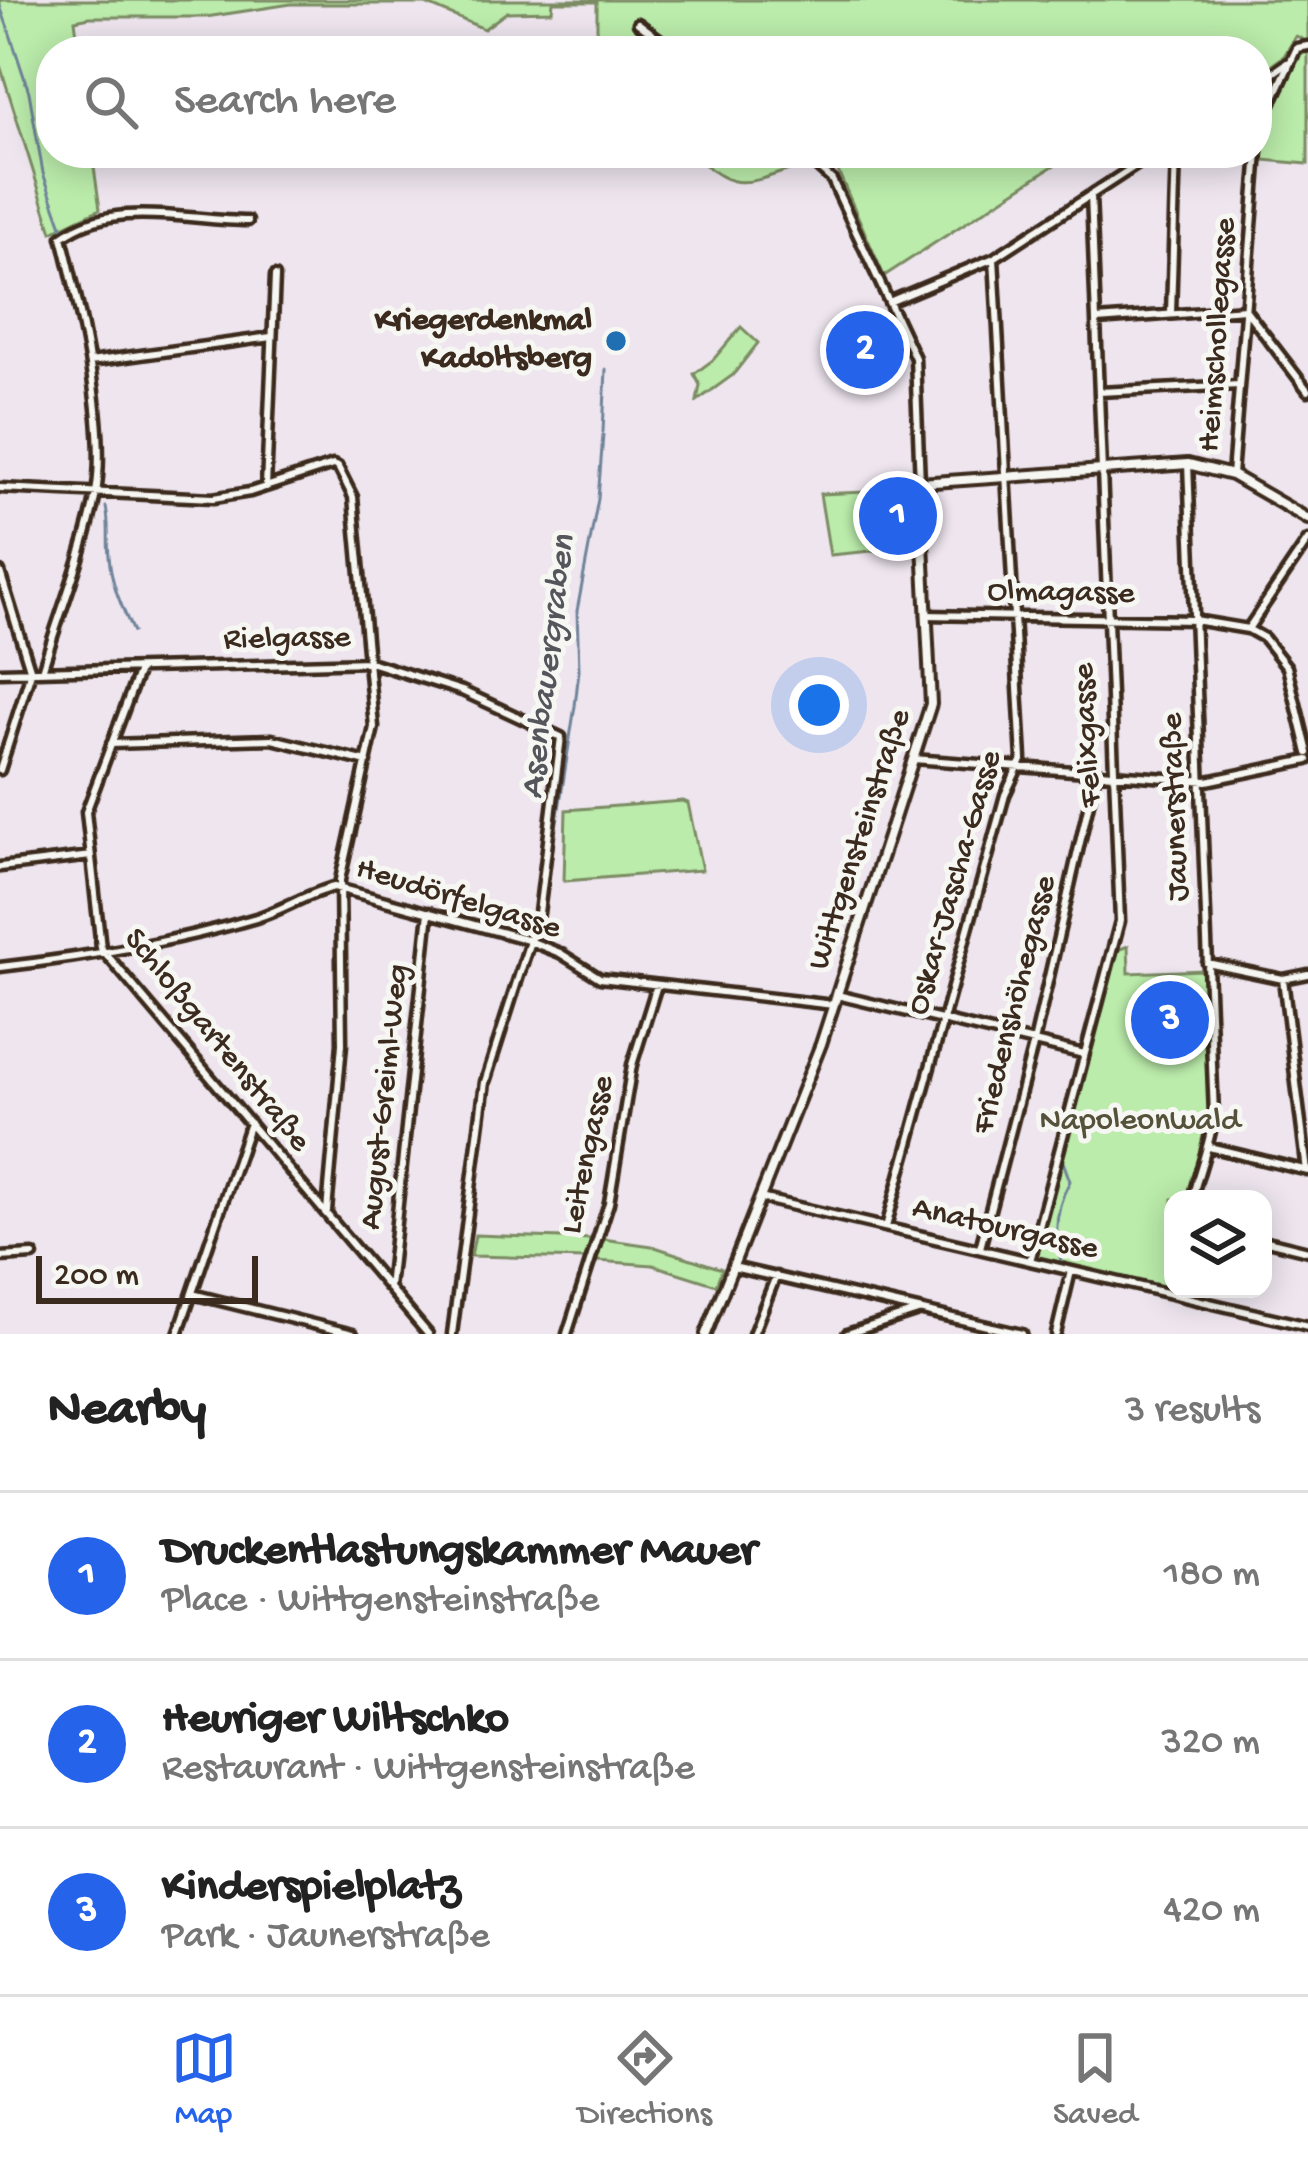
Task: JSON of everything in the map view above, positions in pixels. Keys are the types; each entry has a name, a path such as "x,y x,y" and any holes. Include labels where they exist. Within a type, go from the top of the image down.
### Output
{"street":[{"path":"638,23 655,36"},
{"path":"1272,74 1290,61 1297,48 1308,46"},
{"name":"Heimschollegasse","path":"1272,101 1290,61"},
{"name":"Wittgensteinstraße","path":"706,1334 835,1000 931,704 915,358 832,180 819,168"},
{"path":"890,302 994,258 1132,168"},
{"path":"1171,314 1176,168"},
{"name":"Heimschollegasse","path":"1232,475 1257,168"},
{"name":"Felixgasse","path":"1030,1261 1120,921 1091,195"},
{"path":"42,671 96,491 88,362 62,237 97,218 171,215 248,221"},
{"name":"Oskar-Jascha-Gasse","path":"886,1227 1005,795 1022,759 994,258"},
{"path":"266,487 275,276"},
{"path":"1097,320 1245,309 1308,391"},
{"path":"88,362 271,338"},
{"path":"1099,392 1239,386"},
{"path":"920,483 1188,464 1232,475 1308,519"},
{"name":"Jaunerstraße","path":"1188,464 1214,1115 1209,1148 1194,1190"},
{"path":"0,488 213,498 335,465 357,507 374,727 340,888 343,1031 327,1211"},
{"path":"913,759 1202,781 1308,757 1287,668 1264,638 1248,628 1308,540"},
{"path":"0,572 31,672 0,770"},
{"name":"Olmagasse","path":"926,615 1194,620 1248,628"},
{"name":"Rielgasse","path":"0,672 370,662 476,697 561,737 531,942"},
{"name":"Schloßgartenstraße","path":"139,668 86,812 101,948 428,1334"},
{"path":"111,744 272,740 367,762"},
{"name":"Friedenshöhegasse","path":"980,1248 1096,773"},
{"path":"0,867 91,856"},
{"name":"Heudörfelgasse","path":"0,967 106,953 255,918 314,892 340,888 531,942 560,953 595,976 835,1000 1084,1054"},
{"name":"August-Greiml-Weg","path":"389,1288 430,912"},
{"path":"452,1334 485,1082 531,942"},
{"path":"1207,963 1283,979 1308,974"},
{"path":"1209,1148 1307,1171 1283,979"},
{"name":"Leitengasse","path":"568,1334 609,1203 632,1065 657,985"},
{"path":"178,1334 250,1123"},
{"name":"Anatourgasse","path":"760,1198 1164,1293"},
{"path":"1272,1242 1308,1251"},
{"path":"0,1257 33,1255"},
{"path":"733,1267 1022,1334"},
{"path":"1056,1334 1071,1271"},
{"path":"753,1334 776,1276"},
{"path":"192,1294 353,1334"},
{"name":"Anatourgasse","path":"1186,1298 1308,1326"},
{"path":"848,1334 920,1310"}],"green space":[{"path":"0,0 1308,0 1308,42 1296,36 1272,65 1272,36 597,36 597,2 553,2 552,11 507,12 484,29 426,4 291,4 206,17 90,17 75,20 77,36 36,36 36,168 94,168 100,209 52,232 0,65"},
{"path":"1301,51 1308,51 1308,164 1272,161 1272,115"},
{"path":"710,168 795,168 753,181 719,175"},
{"path":"836,168 1050,168 884,276"},
{"path":"741,327 758,343 733,375 697,401 700,385 694,374"},
{"path":"888,491 893,549 830,555 820,494"},
{"path":"688,803 702,870 564,881 566,810"},
{"name":"Napoleonwald","path":"1128,946 1129,973 1203,970 1210,1104 1191,1190 1164,1190 1164,1289 1038,1260 1035,1255 1115,951"},
{"path":"475,1235 591,1239 586,1259 471,1256"},
{"path":"603,1239 652,1246 722,1269 716,1285 653,1265 596,1261"}],"waterway":[{"path":"0,6 8,28"},
{"path":"9,31 29,92 36,132"},
{"path":"42,168 63,229"},
{"name":"Asenbauergraben","path":"603,432 606,369"},
{"name":"Asenbauergraben","path":"544,905 575,706 577,611 598,499 603,435"},
{"path":"106,507 112,576 133,632"},
{"path":"1062,1159 1070,1181 1057,1222 1062,1264"}],"place":[{"name":"Kriegerdenkmal Kadoltsberg","path":"616,341"},
{"name":"Heuriger Wiltschko","path":"865,350"},
{"name":"Druckentlastungskammer Mauer","path":"898,516"},
{"name":"Kinderspielplatz","path":"1170,1020"}]}
